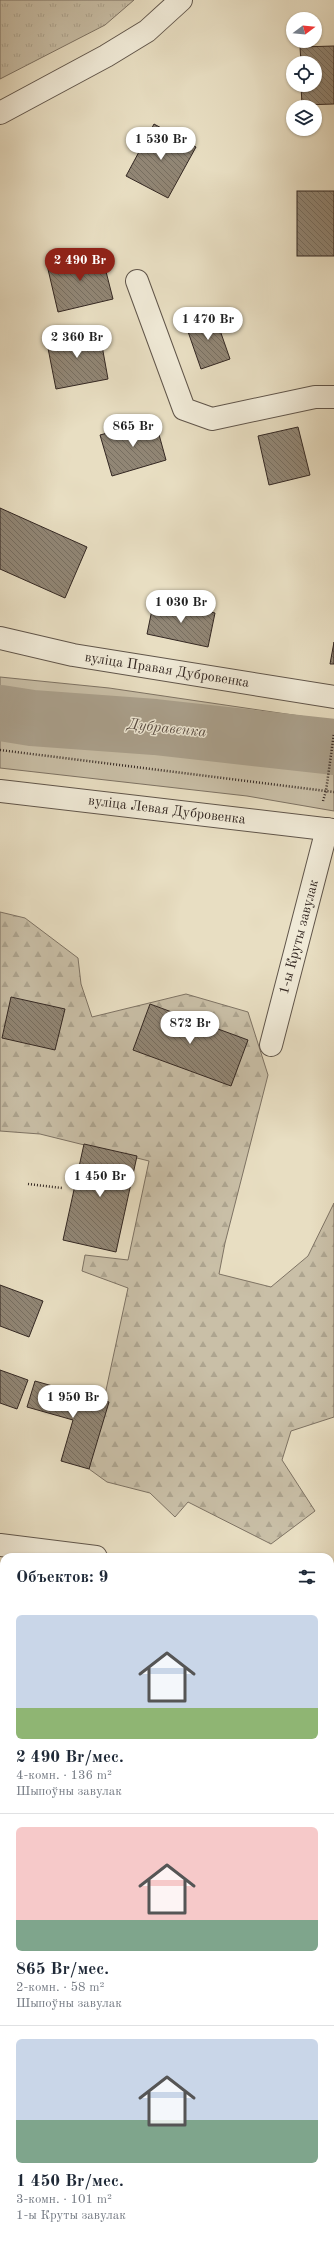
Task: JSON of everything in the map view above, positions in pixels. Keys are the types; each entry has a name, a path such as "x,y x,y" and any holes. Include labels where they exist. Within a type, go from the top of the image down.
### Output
{"street":[{"path":"0,113 106,56 147,31 182,0"},
{"path":"137,281 184,410 212,419 315,397 334,397"},
{"name":"вуліца Правая Дубровенка","path":"0,638 73,655 334,697"},
{"name":"вуліца Левая Дубровенка","path":"0,791 331,830"},
{"name":"1-ы Круты завулак","path":"271,1045 331,830"},
{"path":"0,1545 32,1553"}],"path":[{"path":"328,781 334,733"},
{"path":"0,750 334,792"},
{"path":"28,1184 62,1188"}],"green space":[{"path":"0,0 134,0 105,25 0,79"},
{"path":"0,677 109,688 334,721 334,811 247,796 0,768"},
{"path":"0,912 25,918 78,958 81,984 92,1017 186,994 248,1012 268,1075 225,1243 219,1274 271,1287 308,1256 334,1203 334,1417 291,1431 282,1460 315,1511 271,1544 188,1502 175,1517 150,1493 107,1482 89,1469 128,1288 82,1271 85,1255 128,1260 149,1161 40,1134 0,1131"}],"building":[{"path":"322,46 334,46 334,104 322,104 322,100 302,100 301,92 322,92 322,56 301,56 300,48 322,48"},
{"path":"154,124 196,147 168,198 126,176"},
{"path":"297,191 334,191 334,256 297,256"},
{"path":"101,252 113,299 58,312 47,265"},
{"path":"214,313 230,359 201,369 185,323"},
{"path":"99,329 108,379 56,389 46,338"},
{"path":"155,420 166,460 112,476 100,435"},
{"path":"298,427 310,475 269,485 258,436"},
{"path":"0,508 87,547 65,598 0,569"},
{"path":"154,600 215,613 208,647 147,634"},
{"path":"334,642 334,664 330,664"},
{"path":"11,997 65,1009 55,1050 2,1038"},
{"path":"150,1004 248,1040 231,1086 133,1050"},
{"path":"84,1144 137,1156 116,1252 63,1240"},
{"path":"0,1285 43,1301 29,1337 0,1326"},
{"path":"0,1370 28,1380 17,1409 0,1403"},
{"path":"35,1381 109,1402 89,1469 61,1461 73,1420 27,1407"}],"waterway":[{"name":"Дубравенка","path":"0,713 32,718 155,727 334,747"}]}
